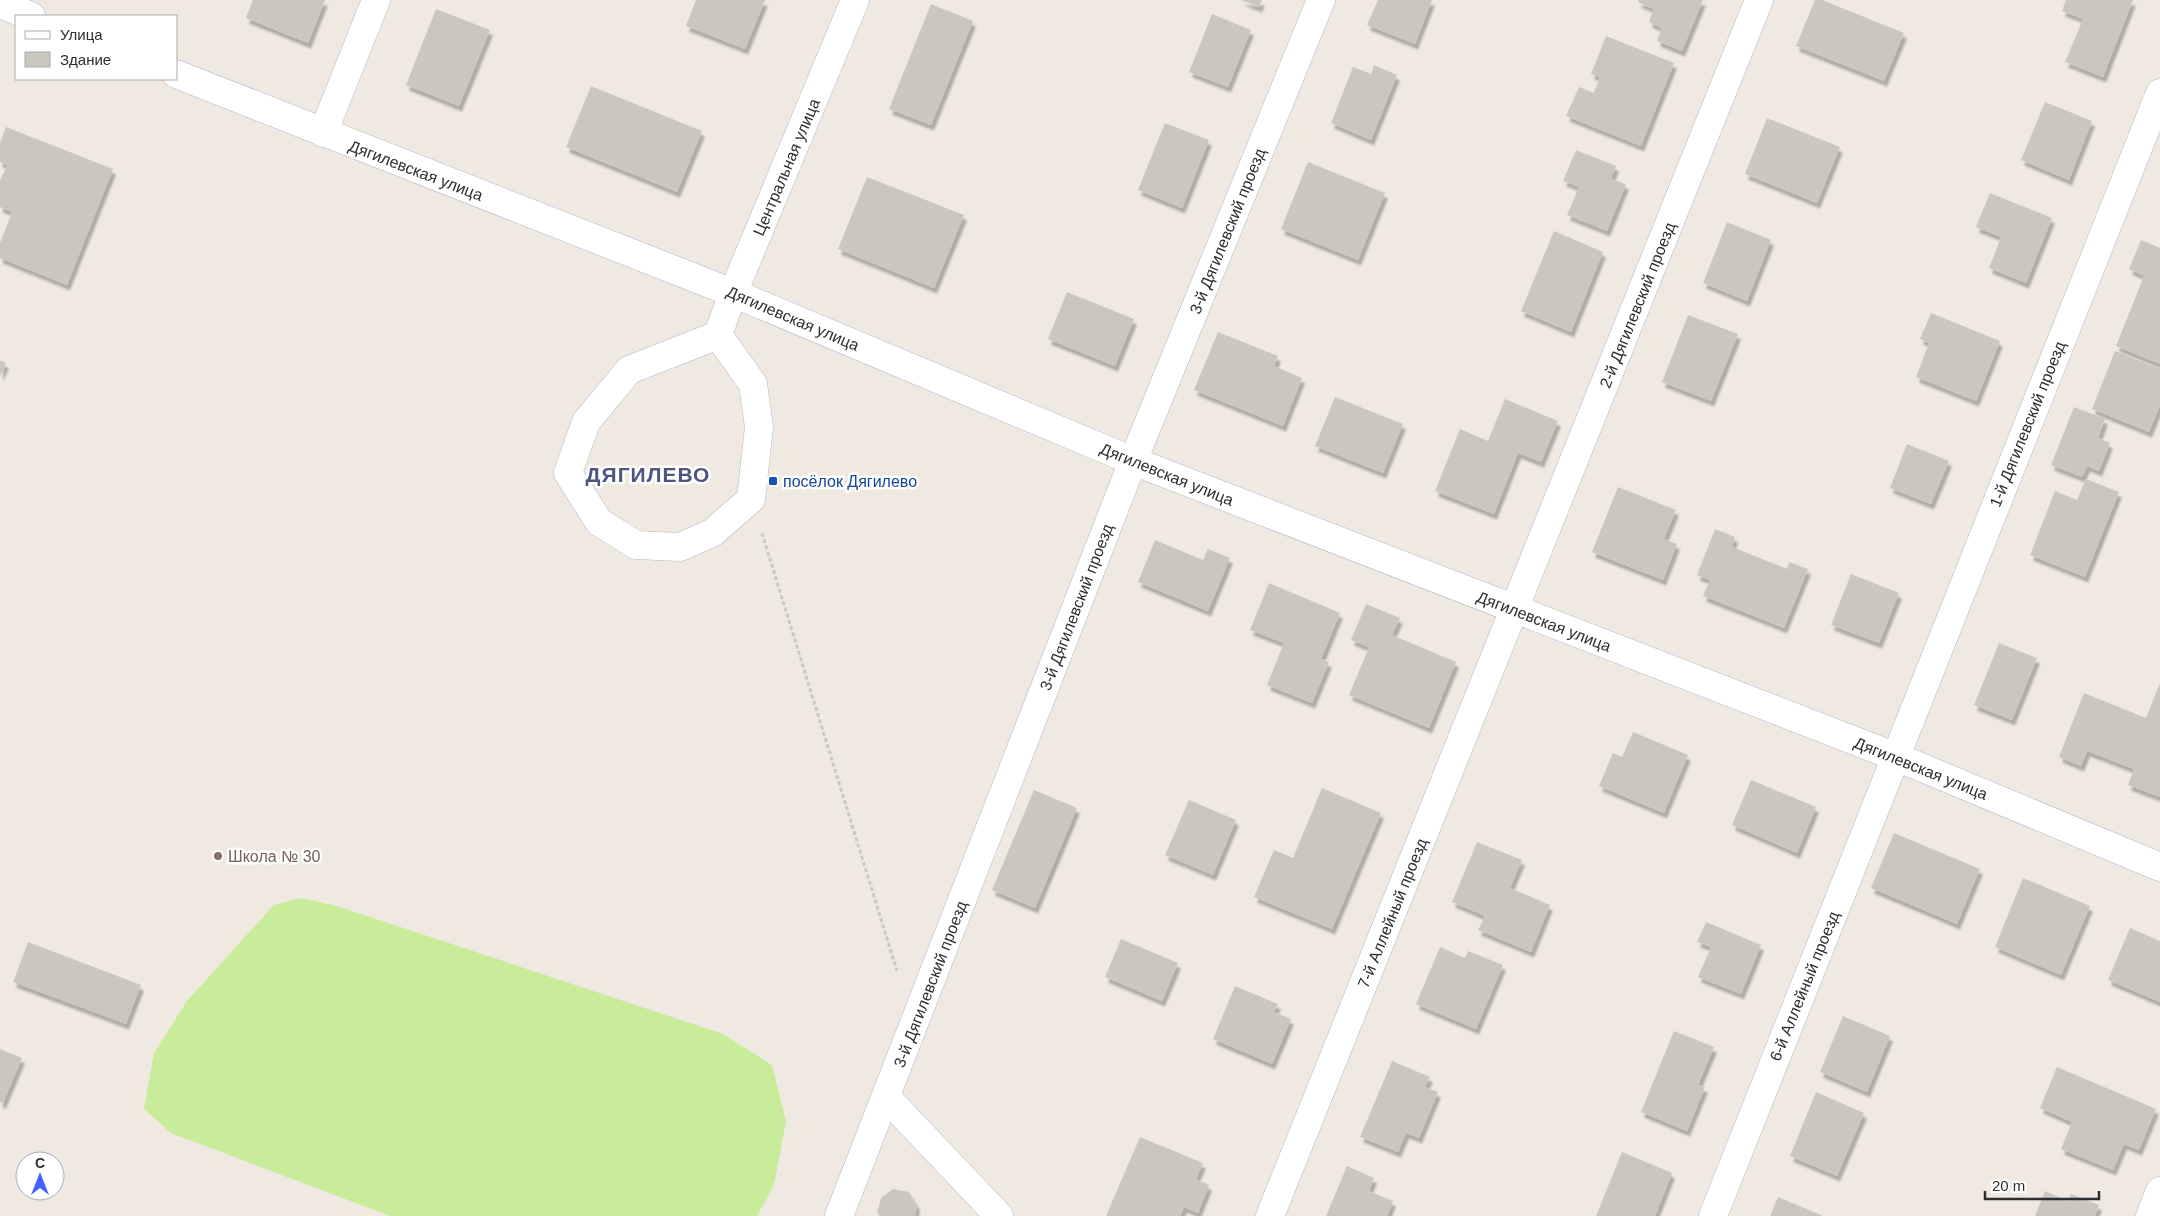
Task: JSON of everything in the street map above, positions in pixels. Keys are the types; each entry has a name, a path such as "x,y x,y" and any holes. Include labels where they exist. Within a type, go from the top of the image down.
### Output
{"street":[{"path":"323,133 376,0"},
{"name":"Центральная улица","path":"718,335 855,0"},
{"name":"3-й Дягилевский проезд","path":"839,1216 1133,461 1321,0"},
{"name":"2-й Дягилевский проезд","path":"1515,610 1759,0"},
{"path":"0,4 29,15"},
{"name":"Дягилевская улица","path":"178,75 734,293 1133,461 1894,756 2160,867"},
{"name":"1-й Дягилевский проезд","path":"1894,756 2160,93"},
{"path":"718,335 753,384 759,428 751,499 712,533 688,543 680,546 636,545 599,522 568,473 586,422 629,370 718,335"},
{"name":"7-й Аллейный проезд","path":"1270,1216 1515,610"},
{"name":"6-й Аллейный проезд","path":"1713,1216 1894,756"},
{"path":"886,1097 999,1216"},
{"path":"2150,1216 2160,1191"}],"path":[{"path":"751,499 914,1024"}],"green space":[{"path":"301,898 337,906 723,1034 772,1065 786,1121 774,1185 757,1216 390,1216 171,1133 144,1109 154,1053 187,1001 274,905"}],"building":[{"path":"253,0 325,0 308,43 246,18"},
{"path":"696,0 765,0 745,49 686,26"},
{"path":"1241,0 1262,0 1259,7"},
{"path":"1378,0 1432,0 1415,44 1367,25"},
{"path":"1639,0 1703,0 1682,51 1657,41 1662,28 1649,22 1654,9 1638,2"},
{"path":"1815,0 1822,0 1904,33 1884,81 1796,46"},
{"path":"2066,0 2133,0 2103,77 2065,62 2083,19 2062,11"},
{"path":"931,4 973,21 931,125 889,109"},
{"path":"436,9 490,30 459,106 406,85"},
{"path":"1212,14 1251,30 1228,87 1189,72"},
{"path":"1606,36 1674,63 1641,146 1566,116 1579,87 1594,93 1600,77 1591,74"},
{"path":"1374,65 1397,75 1371,140 1331,123 1353,67 1371,74"},
{"path":"591,86 702,131 677,192 566,147"},
{"path":"2045,102 2092,121 2069,180 2021,160"},
{"path":"1767,118 1840,147 1817,203 1745,174"},
{"path":"1165,123 1209,140 1182,208 1138,190"},
{"path":"6,127 113,169 67,285 0,258 0,243 12,212 0,207 0,181 7,165 0,162 0,143"},
{"path":"1576,150 1616,166 1611,179 1626,184 1607,231 1567,215 1579,187 1563,181"},
{"path":"1308,162 1385,193 1358,260 1281,229"},
{"path":"867,177 964,215 934,288 838,249"},
{"path":"1990,193 2052,218 2026,283 1989,268 2001,237 1976,227"},
{"path":"1727,222 1771,240 1747,301 1703,283"},
{"path":"1554,231 1603,252 1571,332 1521,311"},
{"path":"2141,240 2160,248 2160,364 2116,346 2144,276 2129,269"},
{"path":"1067,292 1134,319 1115,366 1048,339"},
{"path":"1931,313 2000,341 1976,401 1916,377 1929,343 1920,339"},
{"path":"1688,315 1738,334 1711,401 1662,382"},
{"path":"1218,332 1278,356 1274,366 1302,378 1283,426 1194,390"},
{"path":"2115,351 2160,369 2160,405 2149,432 2092,409"},
{"path":"0,360 6,363 0,376"},
{"path":"1335,397 1403,424 1383,473 1315,446"},
{"path":"1505,399 1558,421 1541,462 1518,453 1494,514 1435,491 1460,429 1488,441"},
{"path":"2074,407 2105,419 2098,438 2110,443 2099,471 2087,466 2082,477 2051,465"},
{"path":"1907,444 1949,461 1931,504 1890,488"},
{"path":"2086,479 2119,492 2085,577 2030,555 2055,491 2077,500"},
{"path":"1618,487 1676,510 1664,539 1677,544 1663,580 1592,552"},
{"path":"1715,529 1735,537 1732,547 1787,569 1789,562 1808,569 1784,628 1703,596 1710,580 1697,575"},
{"path":"1155,540 1203,560 1208,549 1230,558 1208,611 1138,582"},
{"path":"1851,574 1899,593 1879,643 1831,625"},
{"path":"1269,583 1340,613 1321,659 1329,662 1312,703 1267,685 1284,643 1250,630"},
{"path":"1366,604 1400,618 1392,635 1456,662 1429,728 1349,695 1369,647 1351,640"},
{"path":"1999,643 2037,658 2012,720 1974,705"},
{"path":"2160,683 2160,797 2128,785 2134,769 2087,751 2081,766 2059,757 2084,693 2146,718"},
{"path":"1633,732 1688,755 1664,813 1599,786 1613,753 1622,757"},
{"path":"1751,780 1816,807 1797,853 1732,825"},
{"path":"1322,788 1381,813 1332,929 1254,897 1274,850 1293,858"},
{"path":"1034,790 1077,808 1035,908 992,890"},
{"path":"1189,800 1236,820 1213,875 1165,855"},
{"path":"1894,833 1980,869 1957,924 1871,888"},
{"path":"1477,842 1522,860 1510,888 1550,905 1531,952 1478,930 1485,916 1452,902"},
{"path":"2023,878 2090,906 2061,975 1995,947"},
{"path":"1706,922 1761,945 1741,994 1698,977 1711,947 1697,942"},
{"path":"2130,928 2160,941 2160,1002 2108,980"},
{"path":"1121,939 1178,963 1162,1001 1105,977"},
{"path":"28,942 141,985 126,1024 13,982"},
{"path":"1440,947 1465,958 1468,951 1503,965 1476,1029 1416,1004"},
{"path":"1235,986 1278,1004 1274,1012 1291,1019 1272,1064 1213,1039"},
{"path":"1843,1016 1890,1036 1867,1092 1820,1072"},
{"path":"1674,1031 1714,1047 1698,1085 1705,1087 1687,1131 1641,1112"},
{"path":"0,1049 22,1058 3,1103 0,1102"},
{"path":"1392,1061 1430,1077 1425,1087 1438,1092 1419,1138 1406,1133 1398,1152 1360,1137"},
{"path":"2057,1067 2156,1109 2139,1150 2124,1144 2113,1170 2061,1149 2072,1122 2040,1108"},
{"path":"1816,1092 1864,1113 1837,1176 1790,1156"},
{"path":"1140,1137 1203,1163 1196,1179 1209,1185 1198,1213 1184,1207 1180,1216 1106,1216"},
{"path":"1622,1152 1672,1173 1655,1216 1596,1216"},
{"path":"1347,1166 1374,1178 1369,1191 1393,1201 1387,1216 1326,1216"},
{"path":"893,1189 909,1192 917,1205 915,1216 880,1216 877,1213 881,1198"},
{"path":"2045,1191 2068,1201 2071,1194 2099,1205 2095,1216 2035,1216"},
{"path":"1778,1197 1823,1216 1770,1216"}],"place":[{"name":"посёлок Дягилево","path":"773,481"},
{"name":"Школа № 30","path":"218,856"}],"district":[{"name":"ДЯГИЛЕВО","path":"648,475"}]}
